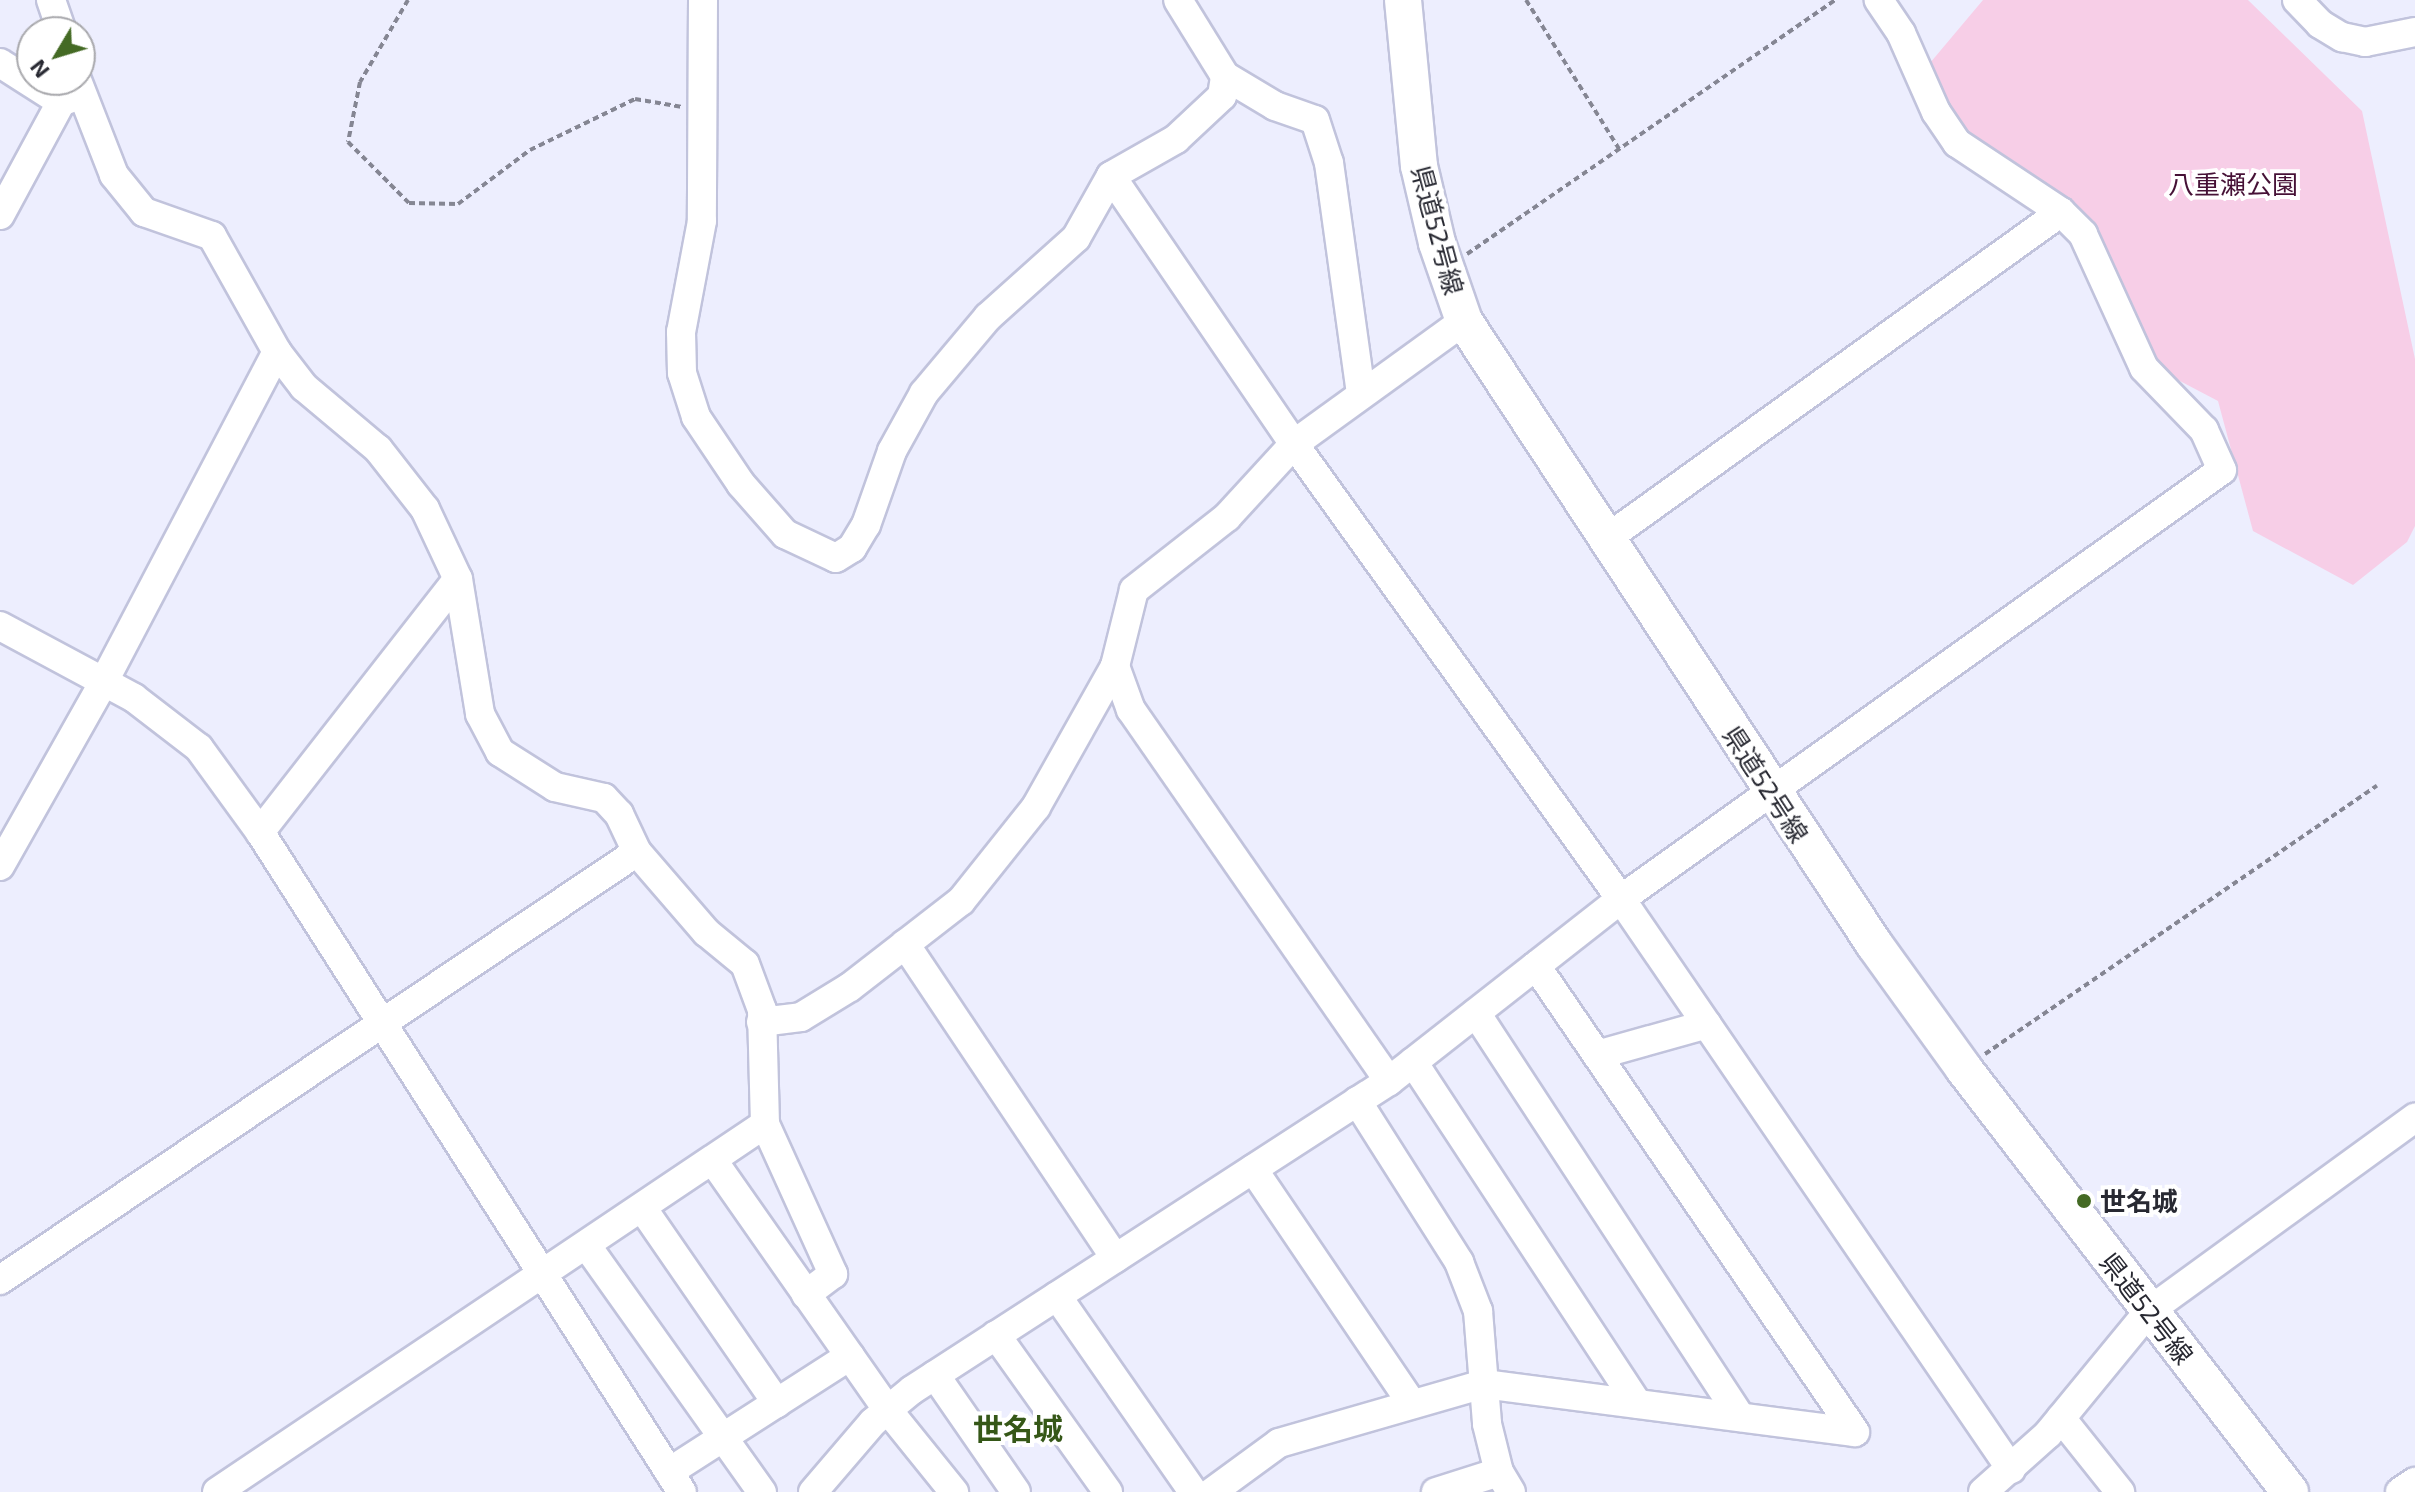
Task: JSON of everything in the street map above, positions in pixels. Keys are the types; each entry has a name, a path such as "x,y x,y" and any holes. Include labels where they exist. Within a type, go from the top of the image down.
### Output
{"main road":[{"name":"県道52号線","path":"1403,0 1419,166 1446,269 1464,321 1771,795 1964,1069 2290,1492"}],"street":[{"path":"703,0 702,221 681,332 682,373 696,417 741,484 785,534 836,558 852,548 866,525 892,451 924,393 988,317 1076,238 1111,176 1176,139 1222,96 1225,76"},
{"path":"1178,0 1225,76 1275,106 1315,120 1329,163 1361,395"},
{"path":"813,1492 887,1409 1389,1081 1621,899 1771,795 2222,470 2204,430 2144,368 2083,234 2061,212 1957,143 1936,112 1901,33 1879,0"},
{"path":"2297,0 2320,24 2342,37 2365,42 2415,32"},
{"path":"0,215 71,96"},
{"path":"75,96 114,175 144,212 212,236 277,352 304,387 378,449 425,509 458,579 480,714 500,752 555,787 604,798 619,814 637,852 706,932 745,964 757,985 765,1124 833,1274 806,1294"},
{"path":"1111,176 1294,444 1621,899 2011,1469"},
{"path":"1606,539 2061,212"},
{"path":"761,1022 801,1017 850,987 961,901 1009,847 1115,666 1134,590 1227,517 1294,444 1464,321"},
{"path":"0,866 103,683 277,352"},
{"path":"260,832 458,579"},
{"path":"0,626 134,698 199,748 260,832 675,1482 723,1437 850,1356"},
{"path":"1115,666 1131,710 1389,1081"},
{"path":"0,1280 637,852"},
{"path":"905,944 1115,1258"},
{"path":"1212,1492 1279,1443 1484,1384 1855,1432 1536,966"},
{"path":"1476,1013 1740,1417"},
{"path":"1597,1055 1707,1024"},
{"path":"1413,1062 1638,1404"},
{"path":"1357,1101 1459,1262 1478,1311 1484,1384 1505,1482 1436,1492"},
{"path":"1983,1492 2011,1469 2061,1418 2149,1311 2415,1118"},
{"path":"217,1492 714,1162 765,1124"},
{"path":"714,1162 887,1409 954,1492"},
{"path":"1253,1169 1412,1404"},
{"path":"643,1209 777,1403"},
{"path":"587,1246 762,1492"},
{"path":"1057,1296 1193,1492"},
{"path":"996,1335 1108,1492"},
{"path":"935,1375 1016,1492"},
{"path":"2061,1418 2120,1492"},
{"path":"2400,1492 2415,1482"}],"path":[{"path":"408,0 406,12 360,82 348,142 409,203 458,204 530,150 635,99 704,111"},
{"path":"1526,0 1619,149"},
{"path":"1446,269 1835,0"},
{"path":"1964,1069 2377,786"}],"green space":[{"name":"八重瀬公園","path":"1983,0 2248,0 2362,111 2415,359 2415,526 2407,542 2353,585 2253,531 2218,401 2159,370 2098,228 1971,134 1949,108 1930,63"}],"place":[{"name":"世名城","path":"2084,1201"}],"district":[{"name":"世名城","path":"1018,1428"}]}
